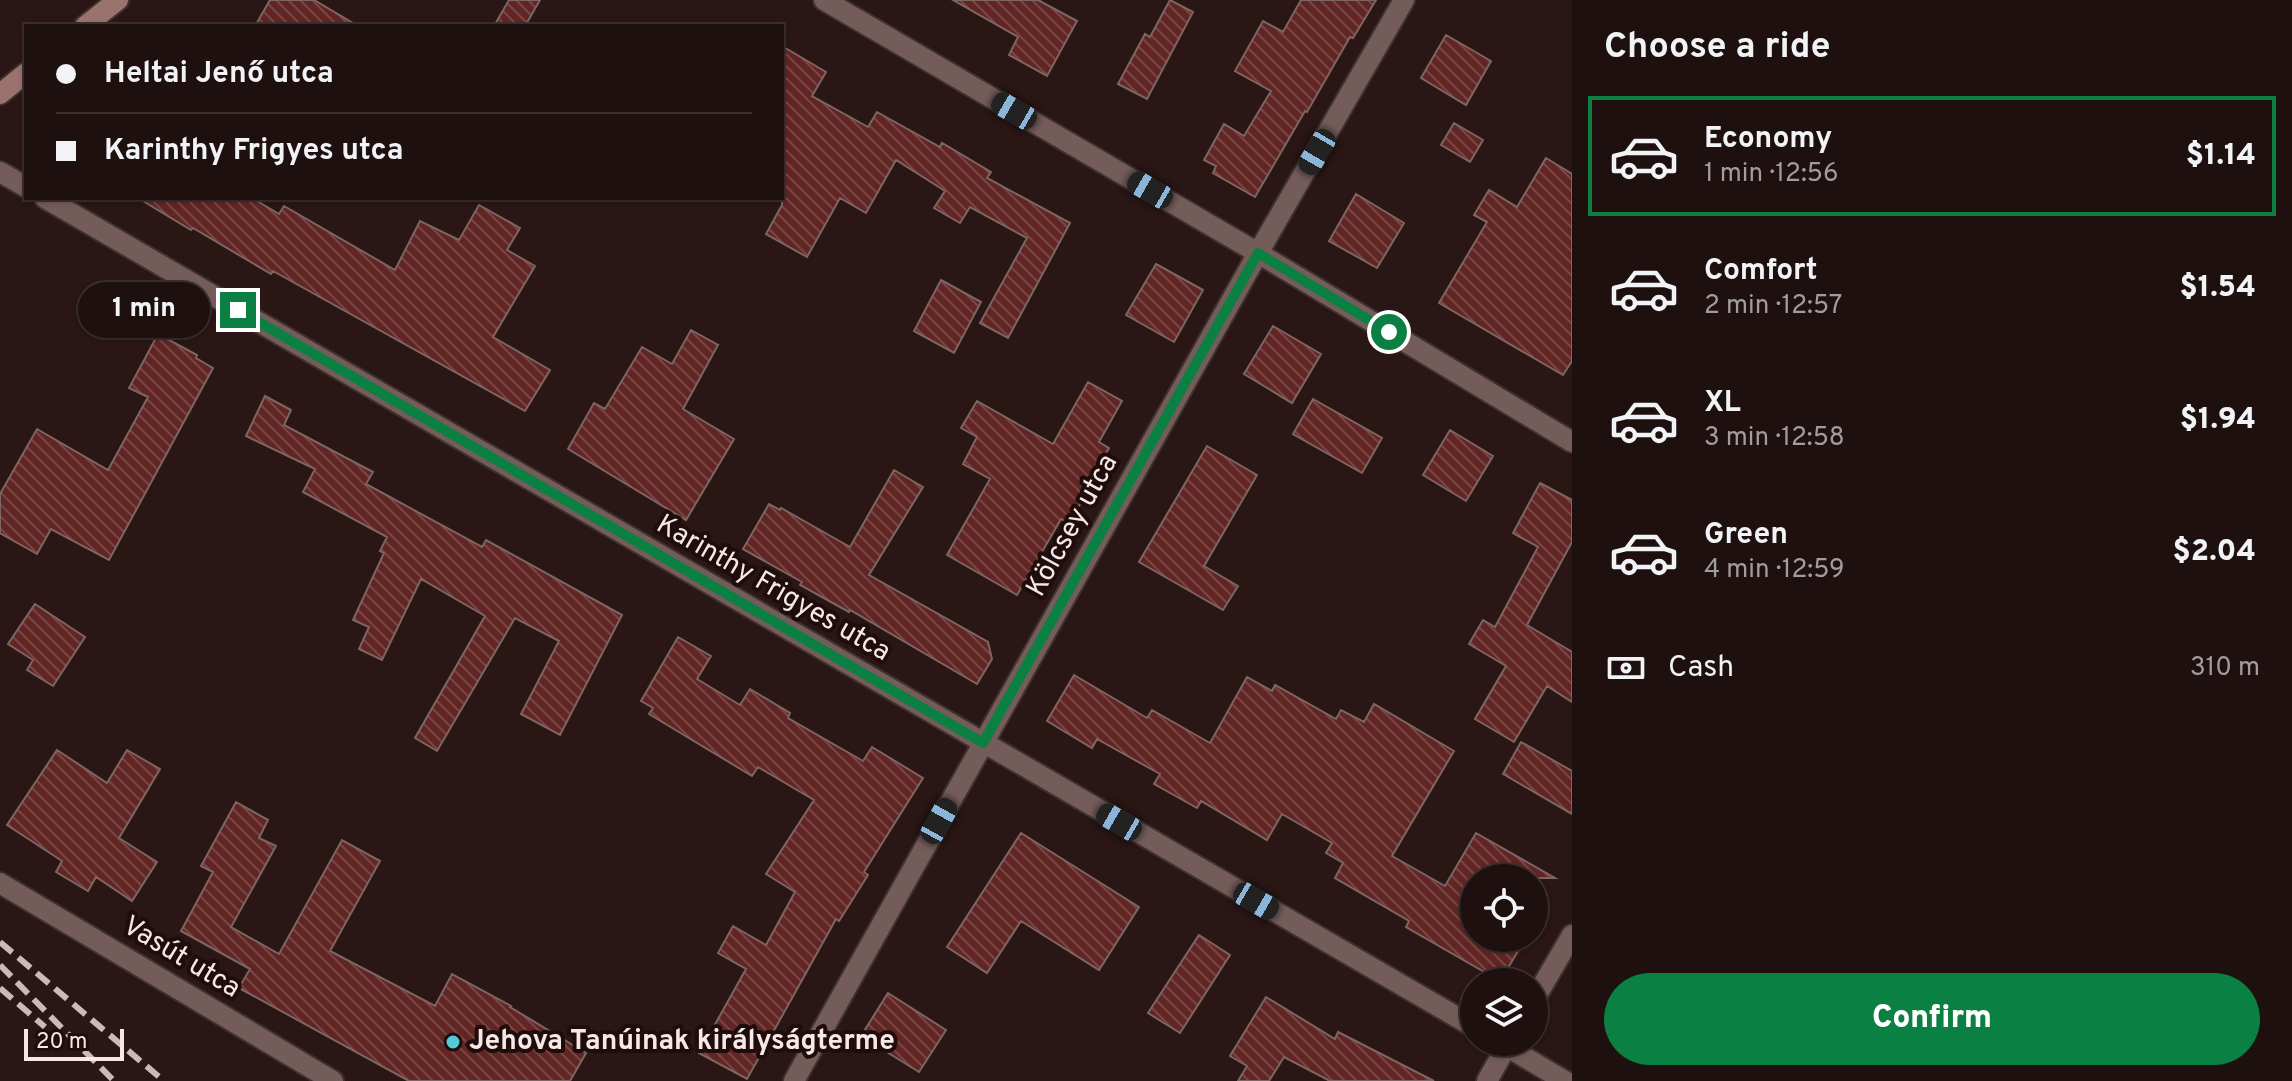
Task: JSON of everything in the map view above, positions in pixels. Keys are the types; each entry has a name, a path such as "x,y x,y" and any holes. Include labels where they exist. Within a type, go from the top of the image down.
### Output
{"main road":[{"path":"88,24 118,0"},
{"path":"0,94 24,75"}],"street":[{"path":"824,0 1258,253 1572,442"},
{"name":"Kölcsey utca","path":"794,1081 1258,253 1404,0"},
{"path":"0,172 24,186"},
{"name":"Karinthy Frigyes utca","path":"48,200 1460,1019"},
{"name":"Vasút utca","path":"0,883 333,1081"},
{"path":"1548,976 1572,935"},
{"path":"1487,1081 1499,1056"},
{"path":"1526,1056 1565,1081"}],"building":[{"path":"270,0 314,0 355,24 256,24"},
{"path":"509,0 540,0 526,24 495,24"},
{"path":"953,0 1038,0 1077,21 1047,76 1009,55 1018,37"},
{"path":"1170,0 1193,12 1147,99 1118,84 1145,34 1150,37"},
{"path":"1301,0 1376,0 1353,38 1350,37 1255,197 1213,173 1216,166 1204,160 1224,124 1244,136 1271,91 1235,71 1263,21 1283,32"},
{"path":"1446,35 1491,61 1466,105 1421,78"},
{"path":"784,47 826,72 812,96 868,127 877,112 940,147 942,143 991,172 987,178 1070,223 1008,338 980,323 1027,238 970,207 960,223 934,208 945,191 896,160 866,213 840,198 807,257 766,234 782,205"},
{"path":"1454,123 1483,140 1470,162 1441,145"},
{"path":"1546,158 1572,174 1572,361 1563,375 1439,303 1487,222 1474,215 1489,190 1517,207"},
{"path":"1356,194 1404,223 1377,268 1329,241"},
{"path":"141,200 255,200 279,214 284,206 395,270 420,221 459,240 479,205 520,228 507,250 535,266 493,337 550,370 525,411 273,271 271,274 193,228 191,230"},
{"path":"1156,264 1203,290 1174,342 1126,315"},
{"path":"941,280 981,302 954,353 914,331"},
{"path":"1273,326 1321,354 1292,403 1244,374"},
{"path":"691,330 718,345 683,409 734,439 686,520 568,449 594,403 605,409 642,347 672,364"},
{"path":"158,334 197,355 196,358 213,368 109,560 51,529 37,554 0,533 0,494 37,429 108,470 148,397 129,388"},
{"path":"1088,382 1122,401 1099,442 1109,448 1069,523 1061,519 1017,595 947,555 990,479 963,464 977,437 961,428 977,401 1053,444"},
{"path":"265,396 291,410 284,425 373,472 366,484 482,547 486,540 622,615 560,735 521,714 559,641 515,618 437,751 415,738 485,616 421,579 382,660 359,649 369,627 353,620 384,553 380,551 387,537 303,492 315,469 246,436"},
{"path":"1313,399 1382,438 1362,473 1293,434"},
{"path":"1450,430 1493,456 1466,501 1423,475"},
{"path":"1207,446 1257,475 1204,566 1238,586 1223,610 1139,562"},
{"path":"894,470 923,487 869,575 988,642 992,659 977,684 850,610 800,585 802,582 743,549 769,504 850,547"},
{"path":"1540,483 1572,500 1572,542 1527,625 1572,652 1572,702 1547,686 1514,742 1475,719 1506,666 1469,644 1483,620 1495,627 1538,547 1513,533"},
{"path":"35,604 85,637 53,686 27,670 33,660 8,644"},
{"path":"678,637 711,656 697,679 740,705 750,689 790,713 788,718 863,761 872,747 923,778 864,872 868,875 839,921 836,919 747,1079 699,1053 746,969 718,953 733,926 766,945 795,892 766,874 814,800 758,767 752,776 649,714 653,708 641,701"},
{"path":"1074,675 1147,718 1152,710 1210,743 1247,677 1272,691 1275,685 1336,719 1341,710 1364,722 1374,704 1454,751 1392,856 1445,886 1476,833 1530,864 1460,864 1460,952 1518,952 1508,968 1477,968 1406,927 1409,921 1335,878 1343,863 1326,853 1332,843 1282,814 1267,840 1201,801 1197,808 1154,784 1160,774 1097,739 1092,748 1047,721"},
{"path":"1521,742 1572,771 1572,814 1503,774"},
{"path":"57,750 107,783 127,750 160,769 119,838 157,862 132,901 96,877 88,891 56,872 62,861 7,825"},
{"path":"236,802 268,820 259,838 276,846 231,927 279,954 342,840 380,861 330,951 435,1006 452,974 586,1053 570,1081 409,1081 239,988 250,969 181,931 213,872 201,866"},
{"path":"1021,833 1139,907 1099,970 1021,921 987,973 947,947"},
{"path":"1199,935 1230,955 1180,1033 1148,1013"},
{"path":"888,993 946,1030 919,1072 861,1036"},
{"path":"1266,997 1335,1039 1338,1032 1434,1081 1330,1081 1284,1057 1269,1081 1238,1081 1247,1066 1230,1056"}],"railway":[{"path":"0,942 164,1081"},
{"path":"0,965 114,1081"},
{"path":"0,988 45,1027"}],"place":[{"name":"Jehova Tanúinak királyságterme","path":"453,1042"}],"route":[{"path":"238,310 983,743 1258,253 1389,332"}]}
